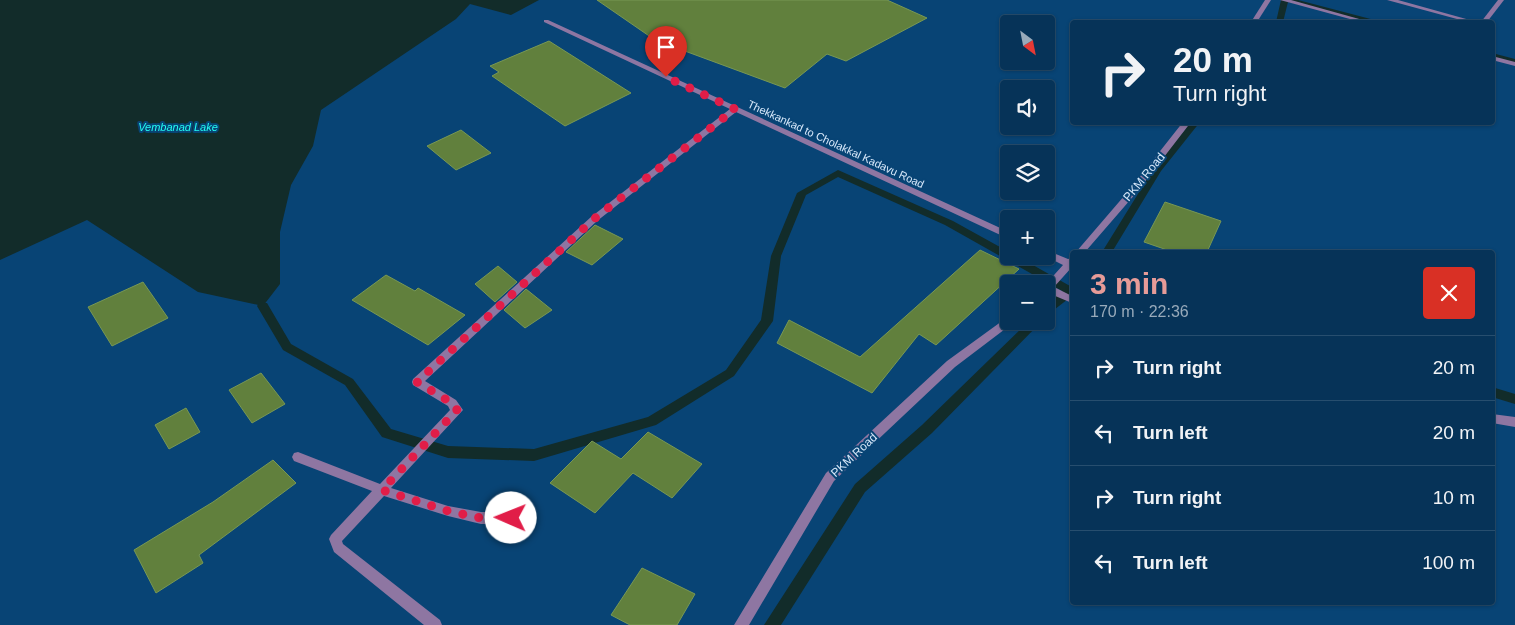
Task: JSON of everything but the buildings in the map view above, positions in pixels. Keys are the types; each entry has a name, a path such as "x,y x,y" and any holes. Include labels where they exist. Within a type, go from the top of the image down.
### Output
{"street":[{"path":"1255,20 1268,0"},
{"path":"1282,0 1359,20"},
{"path":"1390,0 1466,20"},
{"path":"1486,20 1501,0"},
{"name":"Thekkankad to Cholakkal Kadavu Road","path":"546,21 1000,232"},
{"path":"1495,59 1515,64"},
{"path":"435,625 338,548 335,539 457,410 452,403 417,382 594,219 735,109"},
{"name":"PKM Road","path":"1082,250 1134,190 1185,125"},
{"path":"1055,257 1070,263"},
{"path":"1055,280 1070,264"},
{"path":"1055,293 1070,299"},
{"name":"PKM Road","path":"742,625 830,477 951,364 1000,327"},
{"path":"1495,419 1515,422"},
{"path":"298,457 382,490 448,511 481,518 511,518"}],"water":[{"name":"Vembanad Lake","path":"0,0 539,0 511,15 470,4 456,19 321,110 313,146 291,185 280,232 280,284 263,306 198,292 87,220 0,260"}],"waterway":[{"path":"1280,20 1285,0"},
{"path":"1289,0 1370,20"},
{"path":"1495,56 1515,61"},
{"path":"1108,250 1157,170 1194,125"},
{"path":"263,306 287,347 349,382 387,433 448,452 534,455 652,421 730,373 767,321 776,256 802,193 838,173 949,223 1070,291"},
{"path":"1055,304 1070,291"},
{"path":"772,625 860,488 927,429 1027,330"},
{"path":"1495,393 1515,399"}],"route":[{"path":"511,518 481,518 448,511 382,490 457,410 452,403 417,382 594,219 677,152 735,109 666,77"}]}
